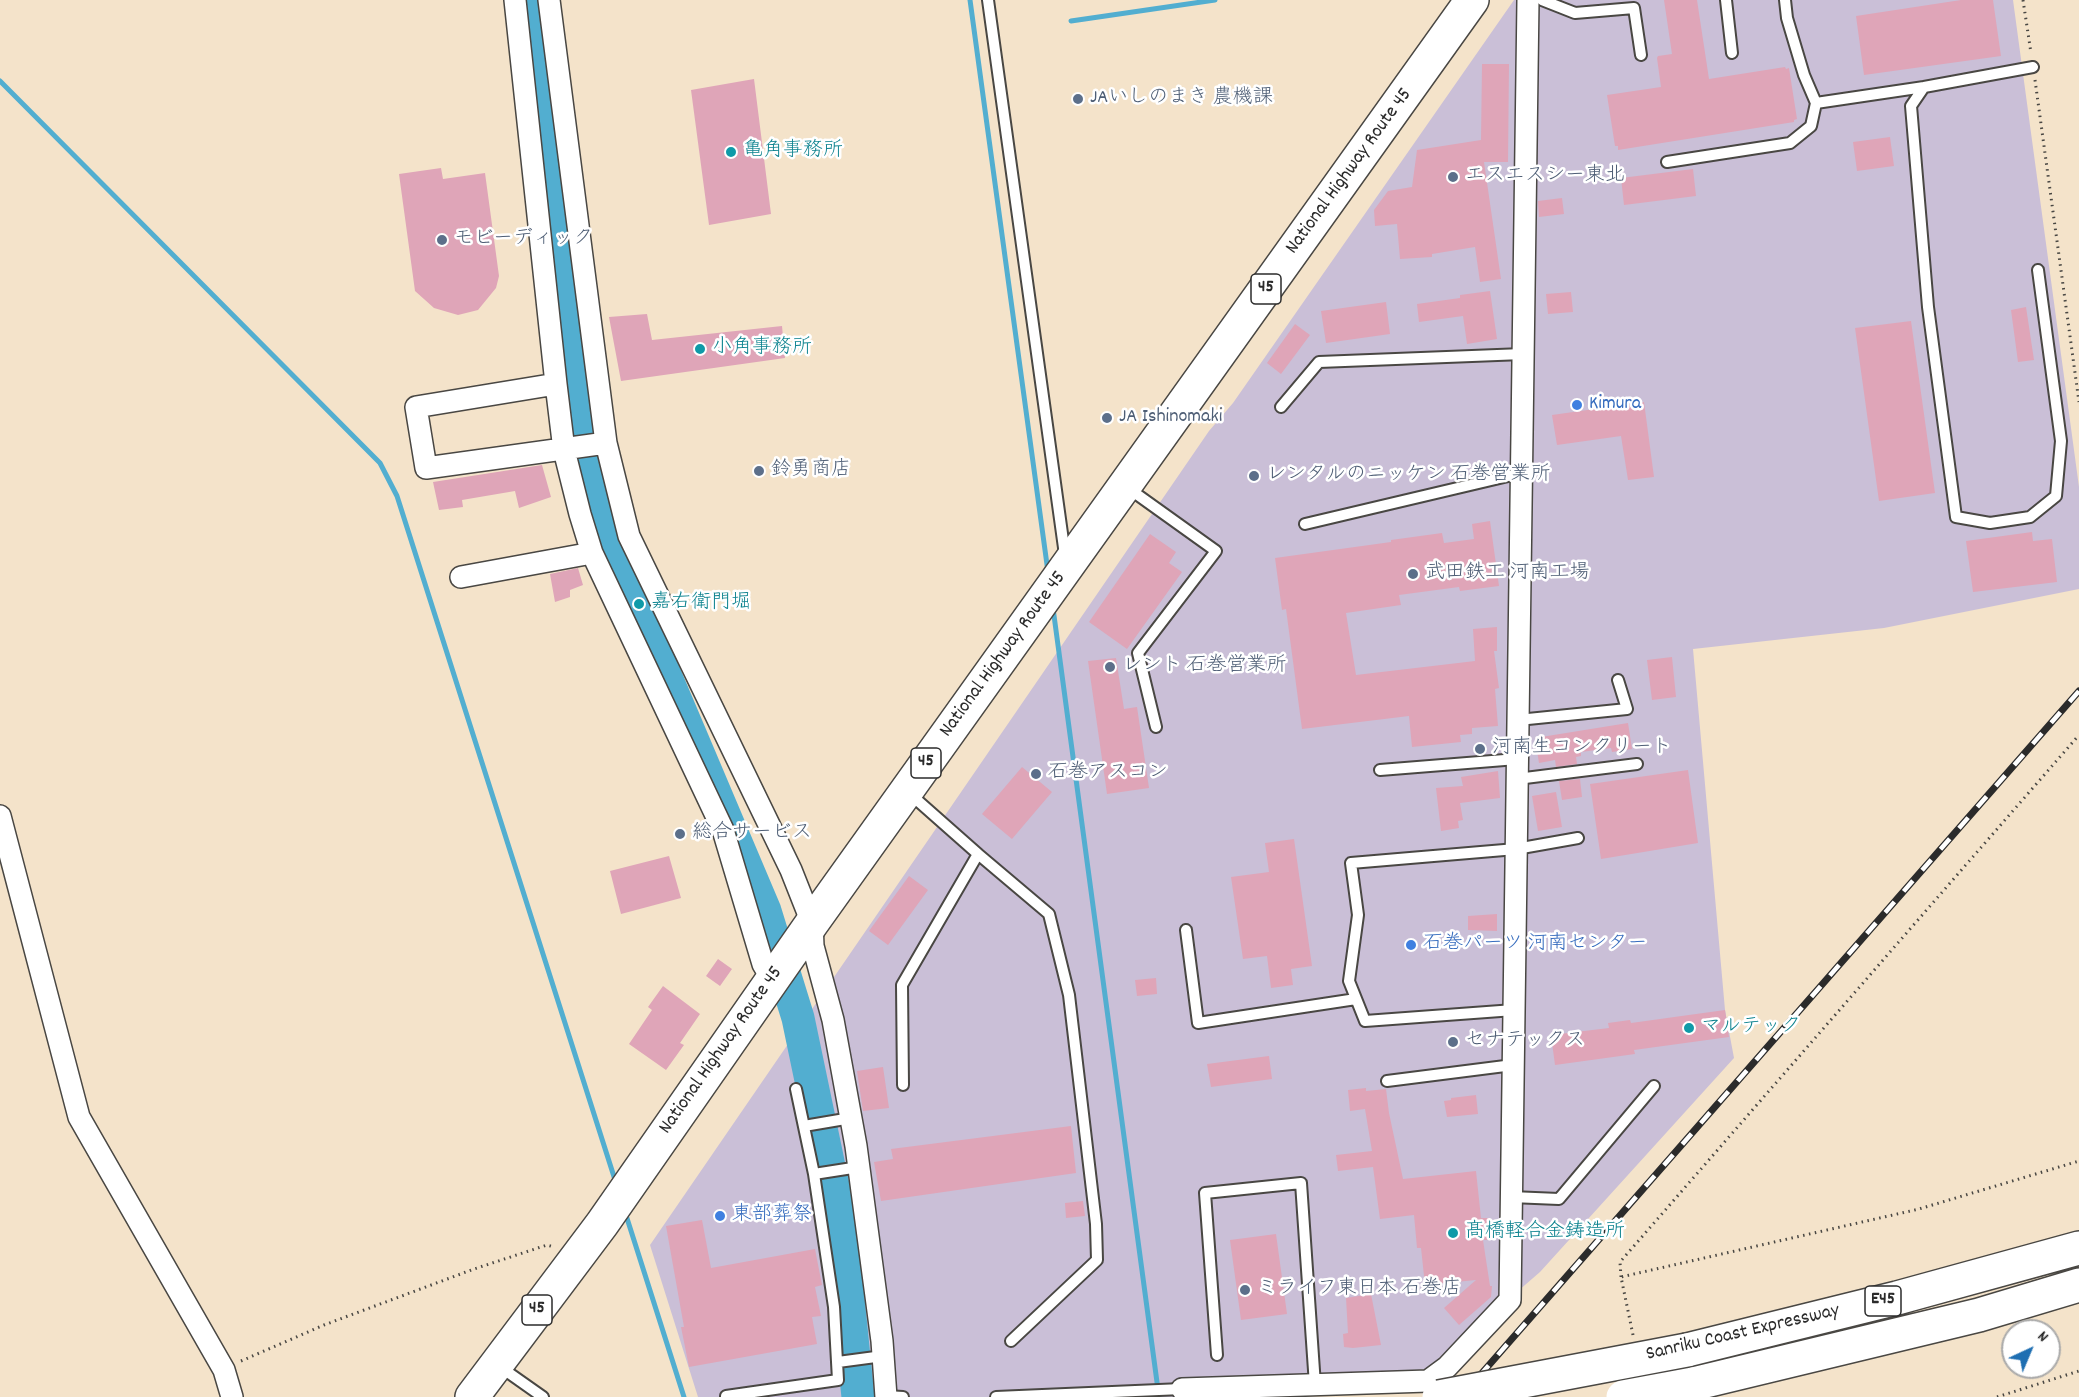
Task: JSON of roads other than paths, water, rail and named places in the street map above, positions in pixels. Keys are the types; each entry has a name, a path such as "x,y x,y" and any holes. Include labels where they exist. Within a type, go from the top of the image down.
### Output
{"highway":[{"name":"National Highway Route 45","path":"472,1397 602,1224 772,979 1473,0"},
{"name":"Sanriku Coast Expressway","path":"1438,1397 1687,1350 1897,1298 2079,1248"},
{"name":"Sanriku Coast Expressway","path":"1623,1397 1693,1384 1978,1315 2079,1285"}],"street":[{"path":"515,0 564,450 592,553 723,830 763,964 772,979"},
{"path":"549,0 606,443 629,536 791,870 812,923 813,946 833,1020 850,1118 882,1356 892,1396"},
{"path":"1182,1389 1428,1381 1447,1367 1510,1300 1528,0"},
{"path":"556,384 416,407 426,468 606,443"},
{"path":"461,577 592,553"},
{"path":"0,816 79,1117 224,1370 232,1397"}],"lane":[{"path":"988,0 1056,582"},
{"path":"1542,0 1575,13 1634,8 1641,54"},
{"path":"1725,0 1732,53"},
{"path":"1667,162 1790,143 1811,126 1816,103 1804,75 1785,0"},
{"path":"1816,103 1924,87 2033,67"},
{"path":"1924,87 1911,106 1928,307 1956,517 1990,523 2030,517 2056,496 2061,441 2038,270"},
{"path":"1281,407 1319,362 1523,354"},
{"path":"1305,524 1521,473"},
{"path":"1125,486 1216,551 1138,653 1156,727"},
{"path":"1518,720 1628,709 1618,680"},
{"path":"1380,770 1637,765"},
{"path":"906,791 918,798 978,854 1049,914 1069,995 1096,1224 1097,1260 1011,1341"},
{"path":"1514,1010 1365,1021 1349,981 1358,915 1351,863 1516,849 1578,838"},
{"path":"903,1085 902,985 978,854"},
{"path":"1186,930 1198,1023 1356,999"},
{"path":"1387,1081 1513,1065"},
{"path":"1511,1197 1559,1199 1654,1086"},
{"path":"726,1396 838,1380 834,1307 814,1174 796,1089"},
{"path":"804,1126 850,1118"},
{"path":"814,1174 858,1167"},
{"path":"1217,1355 1205,1193 1301,1183 1315,1385"},
{"path":"838,1362 882,1356"},
{"path":"496,1364 543,1397"},
{"path":"996,1397 1122,1395 1182,1389"}],"waterway":[{"path":"535,0 577,379 586,451 597,499 610,545 765,911 798,1018 840,1219 858,1397"},
{"path":"970,0 1048,572"},
{"path":"1071,21 1215,0"},
{"path":"0,81 380,463 397,496 616,1183"},
{"path":"1053,608 1159,1397"},
{"path":"625,1212 684,1397"}],"railway":[{"path":"1461,1397 2079,691"}],"place":[{"name":"JAいしのまき 農機課","path":"1078,99"},
{"name":"亀角事務所","path":"731,152"},
{"name":"エスエスシー東北","path":"1453,177"},
{"name":"モビーディック","path":"442,240"},
{"name":"小角事務所","path":"700,349"},
{"name":"Kimura","path":"1577,405"},
{"name":"JA Ishinomaki","path":"1107,418"},
{"name":"鈴勇商店","path":"759,471"},
{"name":"レンタルのニッケン 石巻営業所","path":"1254,476"},
{"name":"武田鉄工 河南工場","path":"1413,574"},
{"name":"嘉右衛門堀","path":"639,604"},
{"name":"レント 石巻営業所","path":"1110,667"},
{"name":"河南生コンクリート","path":"1480,749"},
{"name":"石巻アスコン","path":"1036,774"},
{"name":"総合サービス","path":"680,834"},
{"name":"石巻パーツ 河南センター","path":"1411,945"},
{"name":"マルテック","path":"1689,1028"},
{"name":"セナテックス","path":"1453,1042"},
{"name":"東部葬祭","path":"720,1216"},
{"name":"髙橋軽合金鋳造所","path":"1453,1233"},
{"name":"ミライフ東日本 石巻店","path":"1245,1290"}]}
